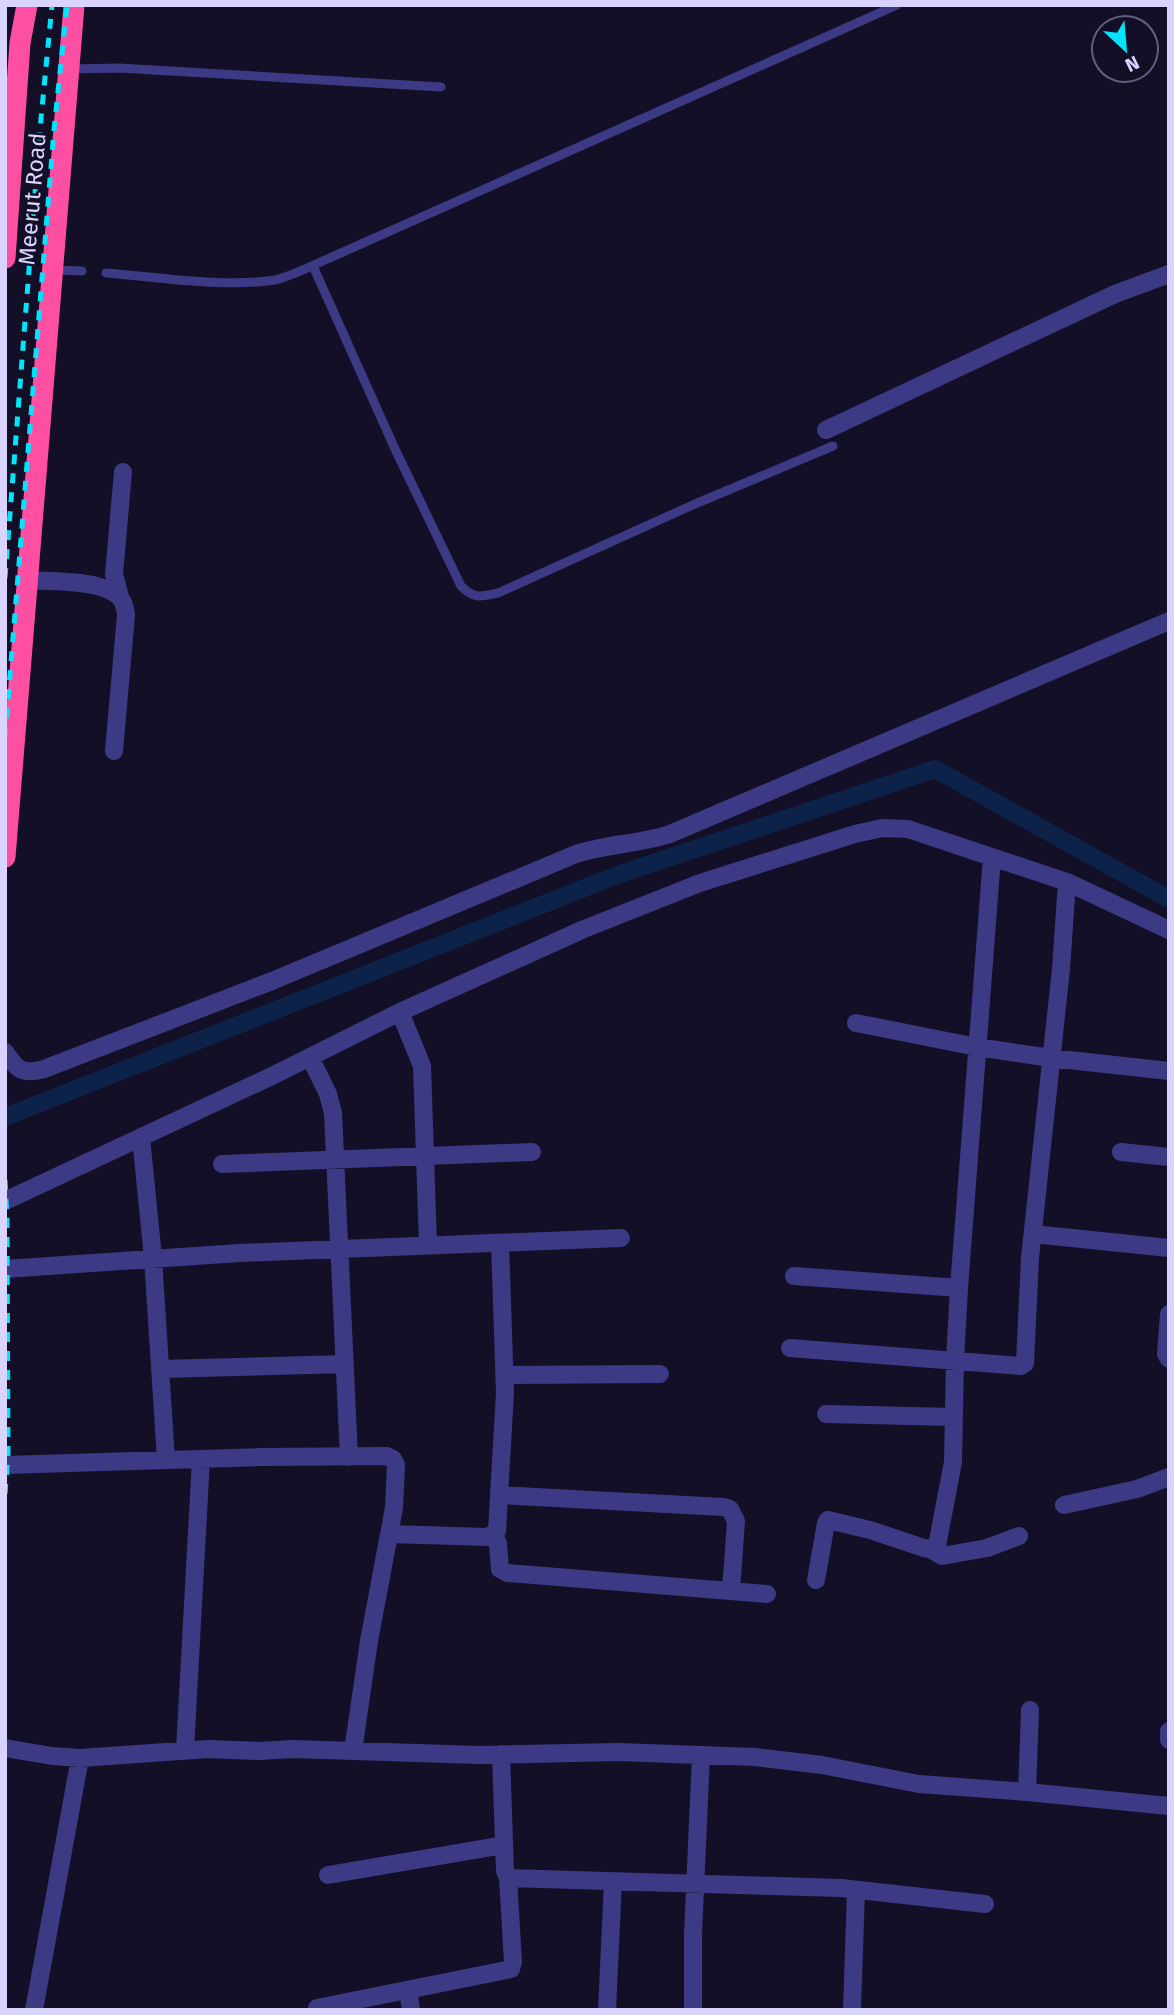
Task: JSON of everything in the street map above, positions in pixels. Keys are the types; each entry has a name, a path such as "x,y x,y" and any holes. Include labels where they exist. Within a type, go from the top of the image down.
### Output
{"highway":[{"name":"Meerut Road","path":"5,258 20,44 27,5"},
{"name":"Meerut Road","path":"5,857 74,5"}],"street":[{"path":"830,438 1115,294 1169,274"},
{"path":"114,751 126,615 114,574 123,472"},
{"path":"27,580 94,585 120,597"},
{"path":"5,1052 21,1071 29,1073 44,1069 272,981 576,854 596,848 652,840 670,834 1169,621"},
{"path":"5,1202 401,1012 584,929 700,883 855,834 882,828 908,829 1067,882 1169,930"},
{"path":"930,1549 937,1546 952,1471 959,1287 992,857"},
{"path":"790,1348 1021,1366 1025,1363 1033,1234 1061,969 1067,882"},
{"path":"401,1012 422,1066 428,1245"},
{"path":"856,1023 977,1047 1169,1071"},
{"path":"310,1057 332,1104 349,1457"},
{"path":"141,1137 153,1258 166,1460"},
{"path":"222,1164 532,1152"},
{"path":"1121,1152 1169,1157"},
{"path":"1033,1234 1169,1248"},
{"path":"5,1269 239,1252 621,1238"},
{"path":"389,1534 488,1536 498,1531 504,1375 500,1243"},
{"path":"793,1276 959,1287"},
{"path":"1169,1314 1166,1354 1169,1359"},
{"path":"161,1369 345,1364"},
{"path":"504,1375 660,1374"},
{"path":"826,1414 953,1417"},
{"path":"185,1750 201,1459"},
{"path":"5,1465 201,1459 393,1459 396,1465 394,1508 369,1640 352,1751"},
{"path":"1064,1505 1137,1489 1169,1478"},
{"path":"500,1495 730,1509 736,1521 731,1591"},
{"path":"816,1580 828,1520 870,1530 930,1549 942,1556 987,1548 1019,1535"},
{"path":"494,1534 498,1544 500,1569 507,1573 767,1594"},
{"path":"1027,1792 1030,1710"},
{"path":"1169,1731 1169,1740"},
{"path":"5,1748 80,1758 209,1749 431,1754 618,1752 755,1757 822,1765 919,1784 1169,1806"},
{"path":"317,2008 511,1969 513,1962 508,1878 505,1871 501,1754"},
{"path":"693,2010 701,1755"},
{"path":"34,2010 80,1758"},
{"path":"328,1875 504,1844"},
{"path":"508,1878 856,1890 985,1904"},
{"path":"607,2010 613,1882"},
{"path":"852,2010 856,1890"},
{"path":"408,1990 411,2010"}],"lane":[{"path":"106,273 227,283 278,279 313,266 897,5"},
{"path":"68,69 120,68 441,87"},
{"path":"313,266 395,449 461,586 470,595 481,597 498,593 695,504 830,438"},
{"path":"52,270 82,271"}],"waterway":[{"path":"5,1117 620,874 935,769 1169,899"}],"railway":[{"path":"5,578 52,5"},
{"path":"5,737 54,130 67,5"},
{"path":"5,1180 8,1454 5,1494"}]}
